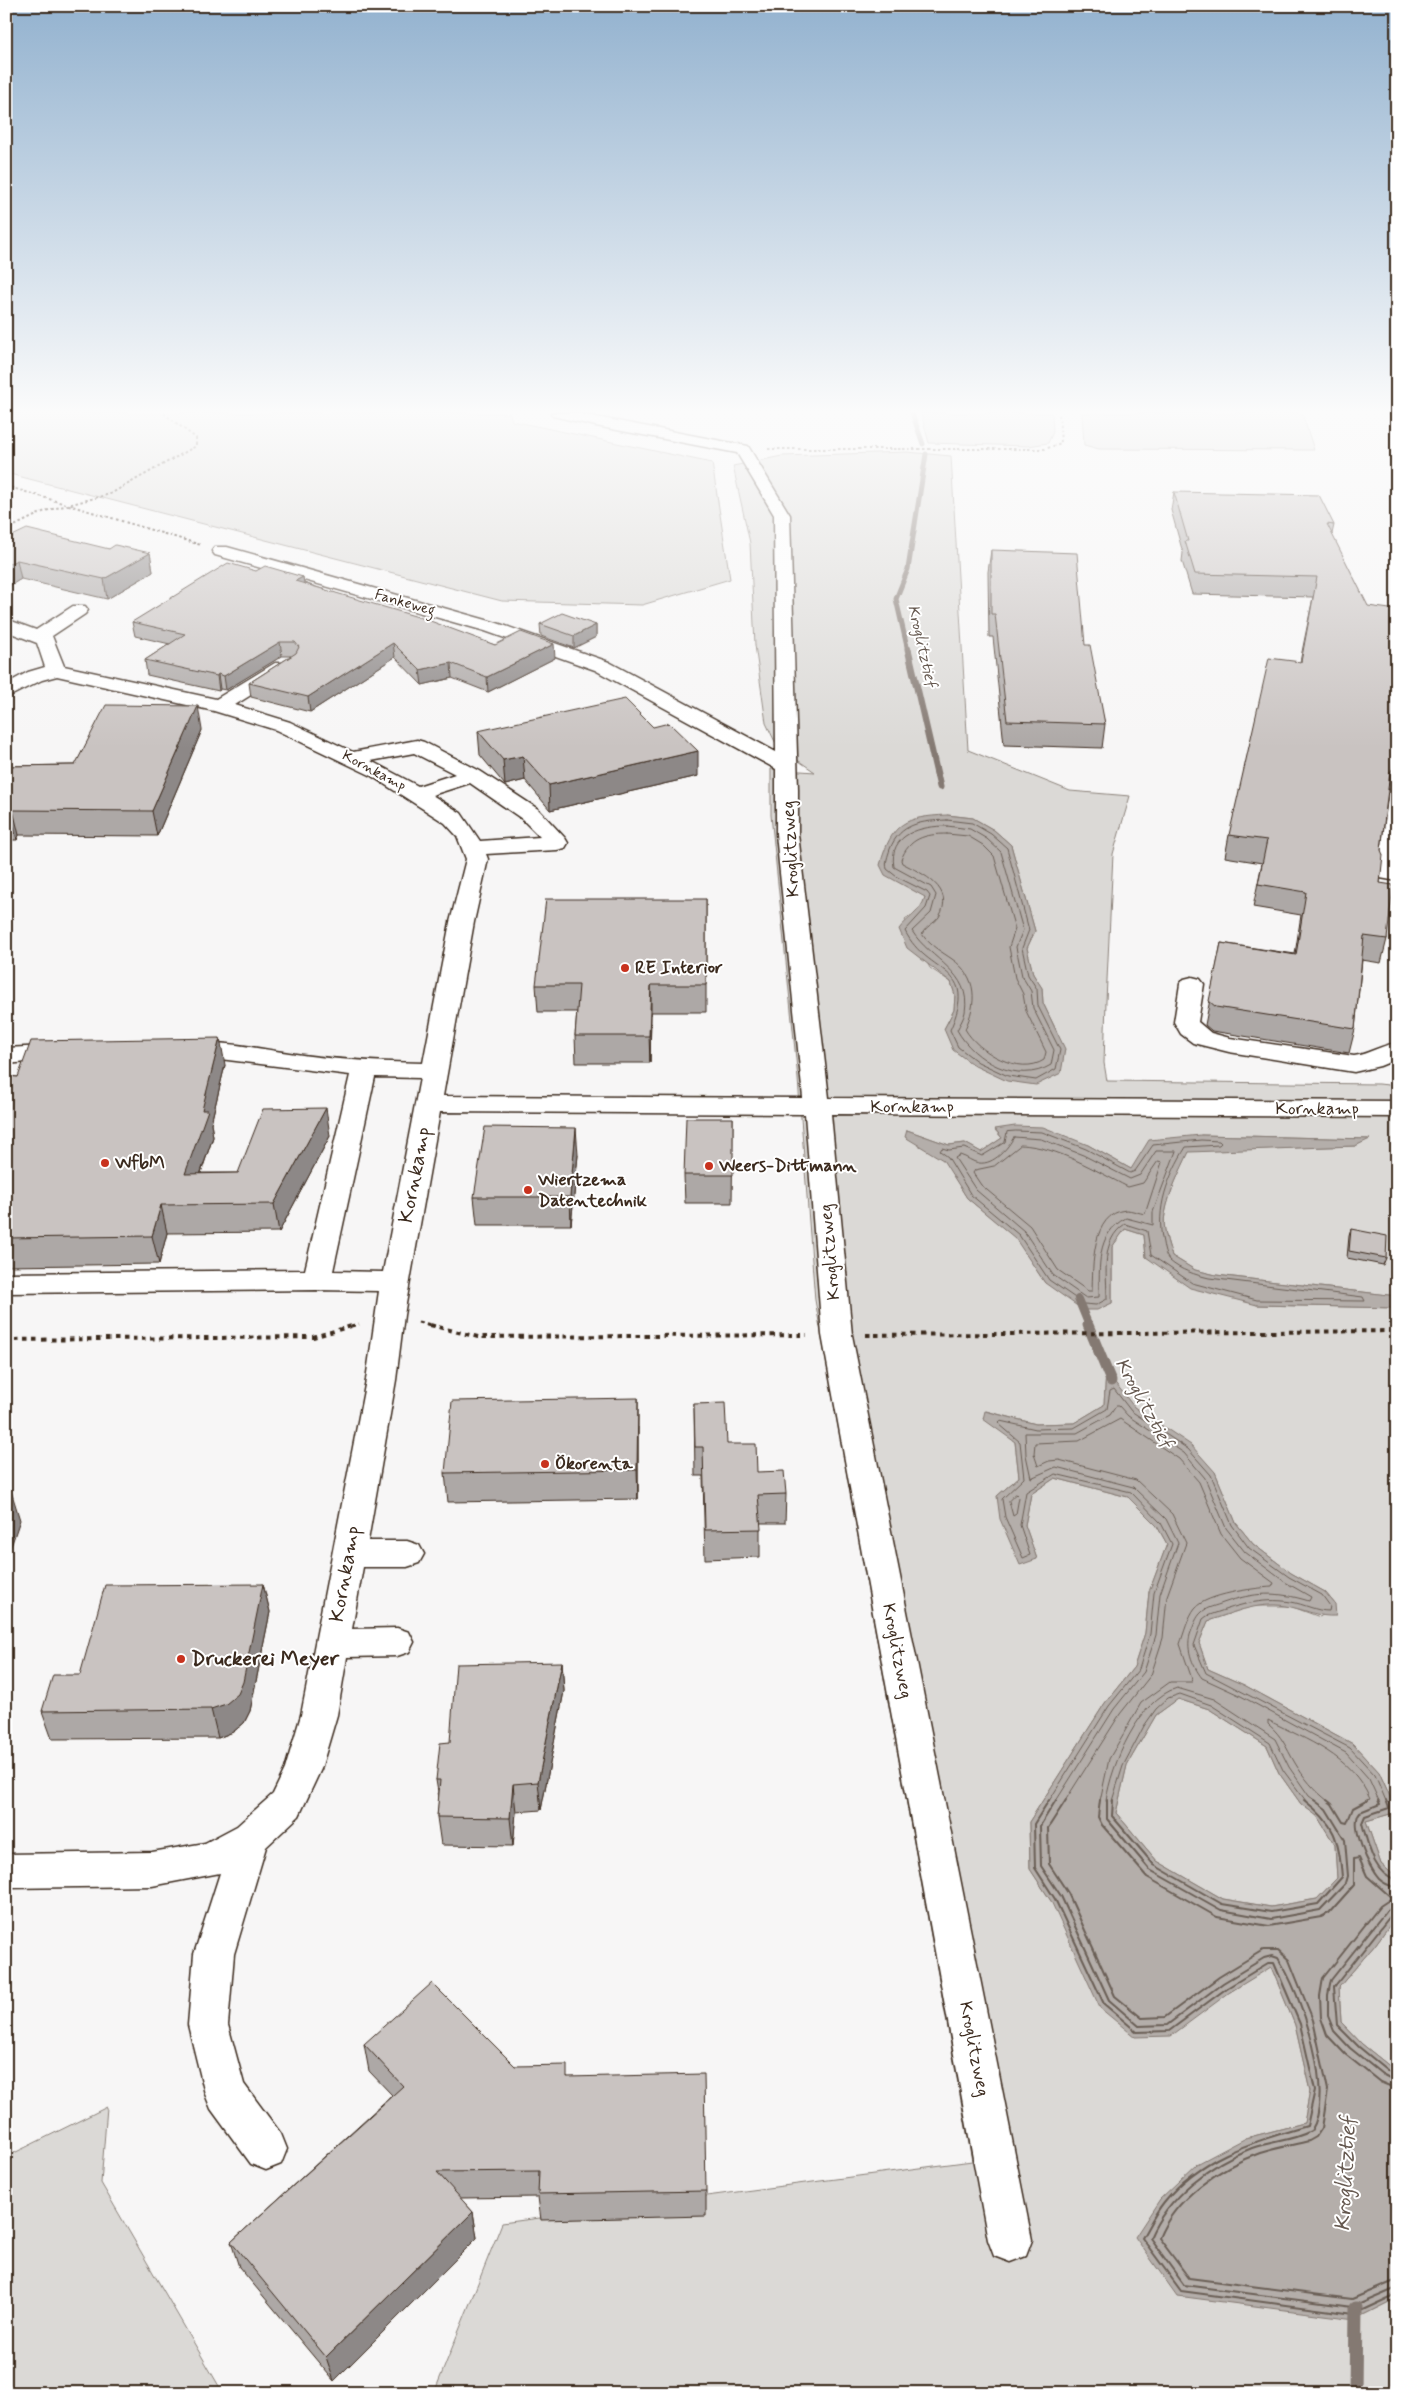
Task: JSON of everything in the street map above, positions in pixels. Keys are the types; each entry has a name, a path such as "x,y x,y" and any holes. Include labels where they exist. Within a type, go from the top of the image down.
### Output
{"street":[{"name":"Kroglitzweg","path":"782,525 786,766 788,788 787,834 817,1106 837,1335 1010,2240"},
{"name":"Fankeweg","path":"221,551 491,627 602,666 786,766"},
{"path":"38,637 79,610"},
{"path":"6,624 44,640 56,670"},
{"path":"220,706 290,662"},
{"name":"Kornkamp","path":"6,692 35,676 56,670 220,706 283,726 352,758 416,794 453,818 467,835 477,860 462,922 395,1282 381,1380 319,1715 303,1769 286,1805 250,1838 211,1859 152,1869 6,1871"},
{"path":"352,758 416,746 473,775 530,814 557,843 473,848"},
{"path":"416,794 473,775"},
{"path":"1397,794 1388,873 1397,874"},
{"path":"1192,984 1186,1022 1190,1029 1202,1038 1229,1045 1354,1064 1371,1061 1388,1052 1397,1051"},
{"path":"161,1052 220,1051 364,1069 434,1071"},
{"path":"6,1056 82,1053"},
{"path":"317,1280 364,1069"},
{"name":"Kornkamp","path":"428,1104 1397,1109"},
{"path":"6,1283 317,1280 395,1282"},
{"path":"349,1554 407,1554"},
{"path":"332,1643 398,1642"},
{"path":"250,1838 214,1954 208,2025 226,2094 266,2149"}],"path":[{"path":"134,525 221,551"},
{"path":"478,1337 1397,1330"},
{"path":"6,1340 313,1337"}],"shaded area":[{"path":"207,525 722,525 730,579 642,605 502,601"},
{"path":"746,525 955,525 968,750 1070,791 1130,796 1113,854 1104,1063 1107,1081 1379,1084 1397,1086 1397,1296 1216,1275 1195,1270 1172,1256 1165,1230 1164,1219 1169,1198 1189,1151 1355,1146 1368,1139 1201,1135 1131,1169 1088,1145 995,1130 1002,1138 981,1152 965,1143 949,1145 907,1130 944,1160 967,1198 1016,1238 1045,1283 1112,1303 1112,1247 1125,1229 1144,1235 1146,1257 1257,1305 1397,1308 1397,1812 1379,1772 1353,1744 1244,1685 1208,1669 1199,1643 1208,1621 1252,1606 1290,1606 1320,1617 1335,1604 1325,1592 1291,1573 1253,1544 1236,1523 1215,1472 1134,1407 1106,1372 1104,1405 1074,1423 1036,1424 986,1411 1015,1442 1019,1477 997,1496 1037,1559 1025,1525 1031,1494 1055,1478 1128,1497 1157,1526 1167,1544 1149,1592 1145,1633 1134,1667 1105,1703 1029,1822 1030,1869 1051,1901 1230,1992 1271,1966 1295,2025 1310,2091 1304,2123 1246,2138 1355,2319 1397,2298 1397,2393 434,2393 502,2223 972,2161 815,1300 798,1079 771,815 771,769 815,772 777,746 766,723 755,645 750,543","holes":["947,815 973,818 994,830 1011,845 1035,931 1027,948 1033,974 1042,988 1043,1003 1056,1030 944,1029 954,1010 955,995 951,982 930,968 905,920 922,908"]},
{"path":"1178,1699 1209,1709 1267,1746 1279,1773 1301,1804 1317,1816 1335,1845 1337,1878 1317,1899 1271,1907 1223,1899 1157,1861 1116,1813 1127,1765 1156,1715"},
{"path":"1397,1812 1397,1878 1381,1864 1366,1821"},
{"path":"1397,1915 1397,2072 1362,2044 1341,2022 1339,1987 1375,1945"},
{"path":"107,2107 101,2183 223,2393 6,2393 6,2157"}],"water":[{"path":"947,815 973,818 994,830 1011,845 1035,931 1027,948 1033,974 1042,988 1043,1003 1065,1049 1061,1073 1036,1085 1007,1081 975,1066 953,1050 944,1029 954,1010 955,995 951,982 907,948 899,929 917,911 925,897 885,875 880,865 890,839 895,831 911,820"},
{"path":"1015,1126 1043,1127 1088,1145 1131,1169 1149,1140 1201,1135 1370,1139 1355,1146 1189,1152 1169,1198 1164,1219 1165,1230 1172,1256 1195,1270 1216,1275 1397,1296 1397,1308 1257,1305 1190,1288 1146,1257 1144,1235 1125,1229 1112,1247 1112,1303 1097,1310 1083,1310 1045,1283 1015,1238 967,1198 943,1160 905,1137 907,1130 949,1145 965,1143 981,1152 1002,1138 995,1129"},
{"path":"1106,1371 1134,1407 1191,1445 1215,1472 1236,1523 1253,1544 1291,1573 1325,1592 1335,1604 1336,1616 1319,1615 1280,1605 1259,1606 1238,1611 1208,1621 1199,1643 1208,1669 1244,1685 1353,1744 1379,1772 1397,1812 1366,1821 1381,1864 1397,1878 1397,1915 1375,1945 1339,1987 1341,2022 1362,2044 1397,2072 1397,2298 1355,2319 1177,2296 1135,2237 1160,2199 1197,2164 1246,2138 1304,2123 1310,2091 1295,2025 1271,1967 1230,1992 1171,2036 1135,2037 1100,2008 1051,1901 1030,1869 1029,1822 1105,1703 1134,1667 1145,1633 1149,1592 1167,1544 1157,1526 1128,1497 1055,1478 1031,1494 1025,1525 1037,1559 1020,1565 1000,1519 997,1496 1019,1477 1015,1442 983,1419 985,1411 1036,1424 1074,1423 1104,1405","holes":["1178,1699 1209,1709 1267,1746 1279,1773 1301,1804 1317,1816 1335,1845 1337,1878 1317,1899 1271,1907 1223,1899 1157,1861 1116,1813 1127,1765 1156,1715"]}],"building":[{"path":"1183,525 1327,525 1368,606 1397,610 1397,735 1393,768 1390,772 1381,850 1383,855 1380,883 1393,885 1387,939 1364,936 1355,1029 1216,1007 1209,1001 1221,943 1296,955 1306,892 1258,884 1267,840 1229,835 1269,658 1301,662 1317,577 1195,574 1185,541 1188,541"},
{"path":"27,529 109,549 115,545 150,553 104,579 17,560 6,565 6,539"},
{"path":"991,550 1077,553 1085,645 1090,645 1105,724 1007,721 995,614 991,614"},
{"path":"228,563 256,571 265,566 303,577 295,581 425,619 495,645 521,632 554,644 487,677 451,663 420,670 393,643 308,697 249,683 296,653 299,647 295,642 280,642 224,676 145,660 185,634 132,622"},
{"path":"562,613 596,625 574,636 540,624"},
{"path":"625,699 653,727 669,723 698,751 549,785 523,756 503,760 478,731"},
{"path":"106,705 198,706 152,811 13,810 11,815 6,815 6,766 75,765"},
{"name":"RE Interior","path":"546,899 706,899 706,985 651,985 649,1036 575,1036 579,985 536,985"},
{"name":"WfbM","path":"220,1038 202,1110 208,1110 185,1174 238,1173 263,1109 326,1108 274,1204 161,1205 152,1236 6,1238 6,1076 18,1077 31,1041"},
{"path":"686,1118 733,1118 733,1175 684,1175"},
{"path":"485,1127 576,1128 570,1197 474,1197"},
{"path":"1351,1229 1387,1236 1386,1258 1349,1251"},
{"path":"638,1398 637,1470 445,1473 452,1401"},
{"path":"725,1403 727,1444 756,1444 757,1472 784,1471 786,1494 758,1495 761,1529 705,1530 703,1447 695,1447 694,1404"},
{"path":"6,1491 11,1491 6,1505"},
{"name":"Druckerei Meyer","path":"263,1584 243,1682 238,1694 226,1704 211,1709 42,1711 53,1675 80,1675 105,1585"},
{"path":"562,1662 538,1782 513,1784 510,1818 437,1817 440,1780 436,1780 440,1743 450,1742 456,1664"},
{"path":"432,1983 515,2066 567,2065 567,2077 704,2074 706,2191 538,2194 539,2171 437,2172 473,2212 326,2357 231,2242 403,2086 364,2044"}],"waterway":[{"name":"Kroglitztief","path":"908,651 896,599 908,569 915,525"},
{"name":"Kroglitztief","path":"908,649 940,787"},
{"name":"Kroglitztief","path":"1078,1299 1089,1326"},
{"name":"Kroglitztief","path":"1088,1325 1111,1381"},
{"name":"Kroglitztief","path":"1355,2393 1356,2308"}],"place":[{"name":"RE Interior","path":"625,968"},
{"name":"WfbM","path":"105,1163"},
{"name":"Weers-Dittmann","path":"709,1166"},
{"name":"Wiertzema Datentechnik","path":"528,1190"},
{"name":"Ökorenta","path":"545,1464"},
{"name":"Druckerei Meyer","path":"181,1659"}]}
